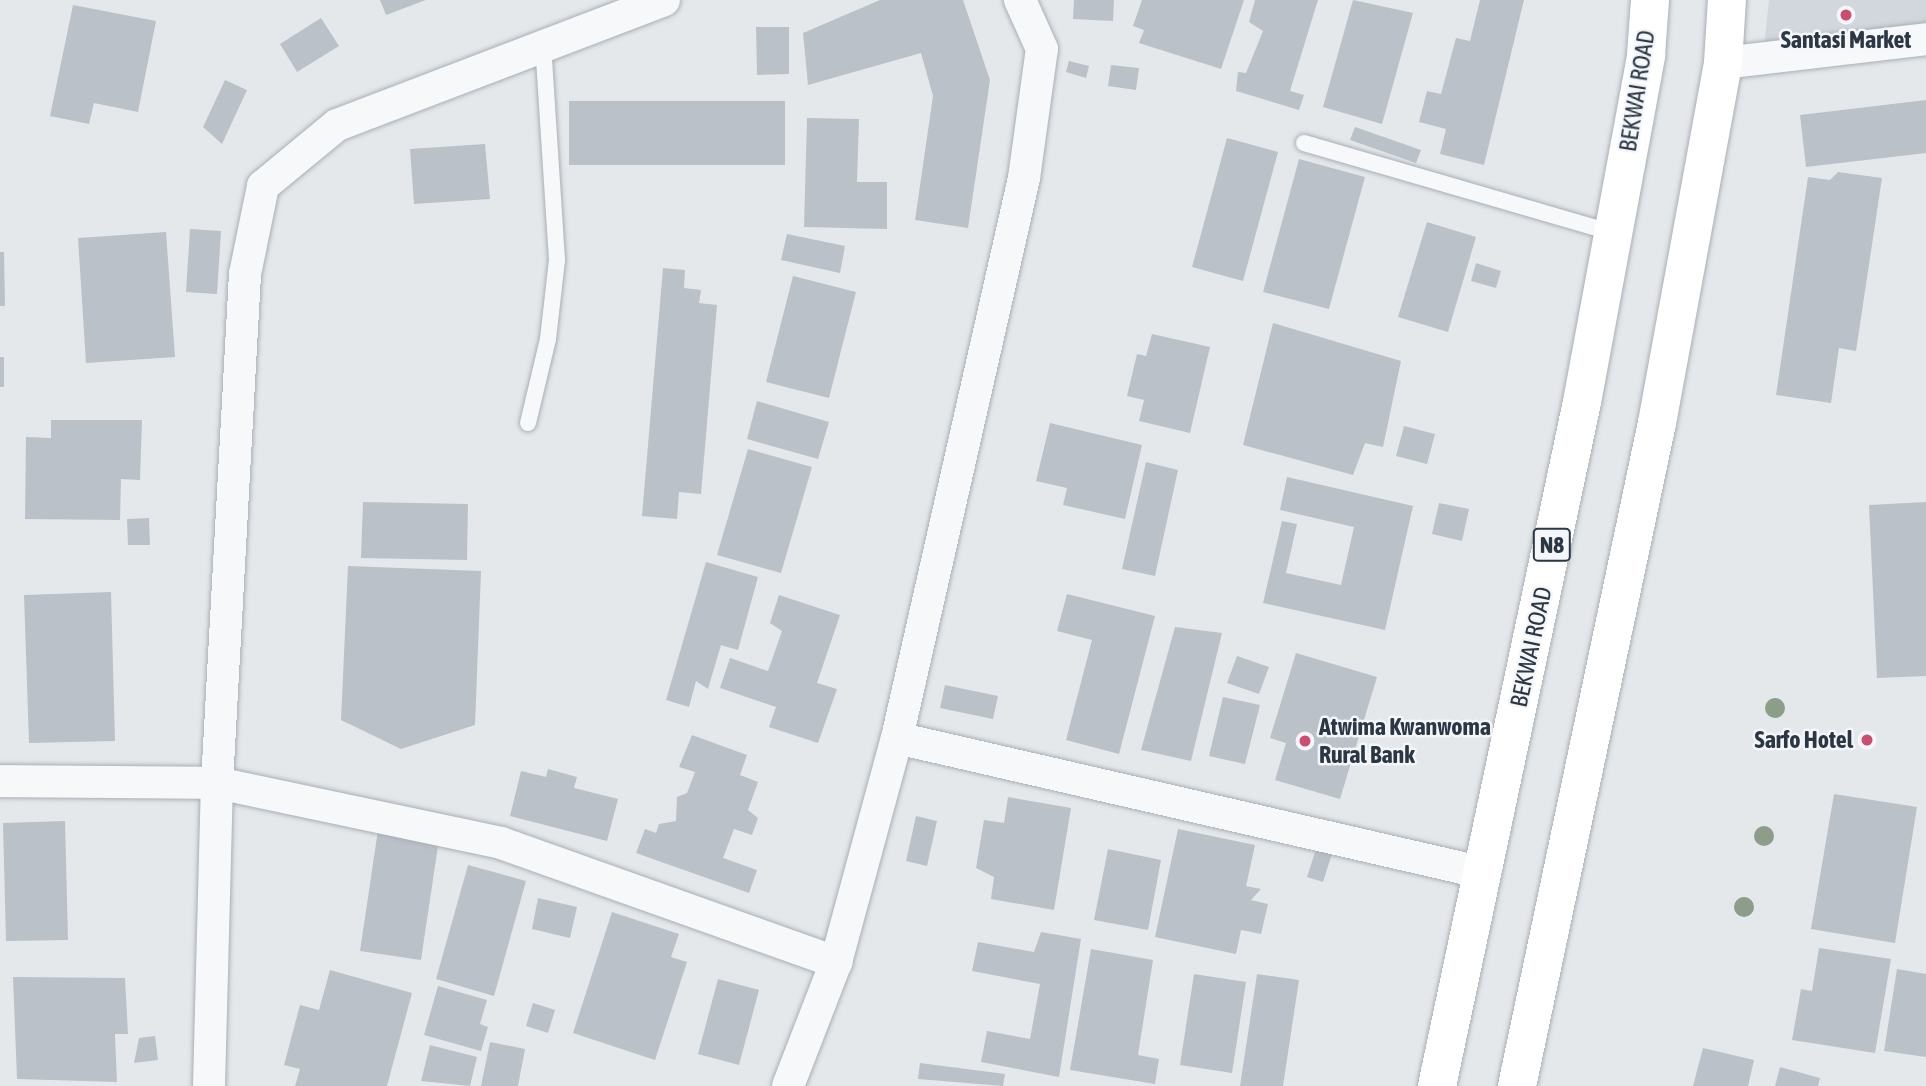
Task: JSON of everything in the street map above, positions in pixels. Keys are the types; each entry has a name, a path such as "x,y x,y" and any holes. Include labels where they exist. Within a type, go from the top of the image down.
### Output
{"highway":[{"name":"BEKWAI ROAD","path":"1437,1086 1484,873 1613,233 1646,55 1650,0"},
{"path":"1517,1086 1657,423 1723,63 1727,0"}],"street":[{"path":"209,1086 217,783 246,274 262,186 337,125 664,0"},
{"path":"788,1086 836,962 897,738 1024,178 1042,49 1020,0"},
{"path":"1723,63 1926,39"},
{"path":"897,738 1484,873"},
{"path":"0,781 217,783 500,843 836,962"}],"lane":[{"path":"528,423 548,338 557,260 543,46"},
{"path":"1304,143 1613,233"}],"shaded area":[{"name":"Santasi Market","path":"1769,0 1926,0 1926,30 1764,46"}],"building":[{"path":"380,0 426,0 386,15"},
{"path":"880,0 963,0 990,80 968,228 915,220 933,96 921,53 808,85 803,33"},
{"path":"1074,0 1114,0 1113,21 1073,19"},
{"path":"1142,0 1244,0 1221,69 1139,43 1144,30 1133,26"},
{"path":"1255,0 1318,0 1290,91 1304,95 1299,110 1236,91 1238,72 1246,73 1263,31 1249,22"},
{"path":"1353,0 1413,13 1382,124 1323,107"},
{"path":"1480,0 1524,0 1484,165 1440,154 1446,129 1419,122 1427,91 1441,94 1456,38 1470,41"},
{"path":"73,5 156,21 138,112 94,103 89,124 50,116"},
{"path":"321,18 339,46 297,72 280,44"},
{"path":"756,27 789,27 789,74 757,75"},
{"path":"1069,61 1089,66 1086,78 1066,72"},
{"path":"1111,65 1139,68 1136,90 1108,86"},
{"path":"225,80 247,90 222,144 203,127"},
{"path":"1926,100 1926,153 1806,167 1800,115"},
{"path":"569,101 785,101 785,165 569,165"},
{"path":"807,118 859,119 857,182 887,182 887,229 804,227"},
{"path":"1355,127 1421,150 1416,163 1350,140"},
{"path":"1227,138 1278,152 1243,281 1192,267"},
{"path":"485,144 490,199 414,204 410,149"},
{"path":"1299,159 1365,177 1329,309 1263,292"},
{"path":"1838,172 1882,178 1856,351 1839,348 1831,403 1776,395 1808,177 1830,180"},
{"path":"1427,222 1476,237 1448,332 1398,317"},
{"path":"190,229 221,231 217,294 186,292"},
{"path":"166,232 175,357 86,363 78,238"},
{"path":"787,234 845,246 840,273 781,260"},
{"path":"0,252 4,252 5,306 0,306"},
{"path":"1476,263 1501,271 1496,288 1471,281"},
{"path":"663,268 685,270 684,288 701,290 699,303 717,305 701,494 679,492 677,519 642,516"},
{"path":"793,276 856,292 829,398 766,382"},
{"path":"1273,323 1401,361 1383,447 1365,443 1353,475 1243,445"},
{"path":"1152,334 1210,347 1190,433 1139,421 1144,400 1127,396 1137,354 1146,356"},
{"path":"0,357 4,357 4,387 0,387"},
{"path":"757,401 829,422 818,459 747,439"},
{"path":"51,420 142,420 140,480 121,479 120,520 25,519 26,437 51,438"},
{"path":"1050,423 1142,445 1125,519 1063,505 1067,488 1036,481"},
{"path":"1404,426 1435,434 1427,464 1396,456"},
{"path":"748,449 812,467 781,573 717,555"},
{"path":"1146,462 1178,470 1155,576 1122,569"},
{"path":"1287,477 1413,506 1385,630 1263,603 1282,521 1297,524 1286,573 1341,585 1354,527 1280,510"},
{"path":"363,502 468,504 467,560 361,558"},
{"path":"1926,502 1926,676 1877,678 1869,505"},
{"path":"1439,503 1469,509 1462,541 1432,534"},
{"path":"149,518 150,545 128,545 127,519"},
{"path":"706,562 758,577 738,650 721,645 708,689 696,681 689,707 666,700"},
{"path":"348,566 481,571 475,725 401,749 341,720"},
{"path":"111,592 115,741 29,743 24,595"},
{"path":"1067,594 1155,616 1119,754 1066,740 1092,640 1057,631"},
{"path":"779,595 840,615 817,683 837,689 818,743 769,727 776,707 720,688 730,658 768,671 782,631 770,623"},
{"path":"1175,627 1222,633 1191,761 1141,750"},
{"path":"1296,653 1377,677 1340,799 1275,780 1286,743 1270,738"},
{"path":"1237,656 1269,667 1259,694 1227,683"},
{"path":"945,685 998,696 993,719 940,708"},
{"path":"1223,697 1260,705 1245,764 1209,756"},
{"path":"692,735 747,755 740,775 758,782 748,810 758,818 752,835 734,829 723,858 757,870 749,893 636,853 645,829 656,833 659,824 676,821 677,797 687,793 695,772 679,767"},
{"path":"548,769 577,777 574,788 618,799 607,841 510,816 521,771 546,777"},
{"name":"Sarfo Hotel","path":"1834,794 1917,807 1895,943 1811,929"},
{"path":"1008,797 1071,808 1054,910 991,899 994,877 976,868 984,820 1004,823"},
{"path":"916,816 937,821 927,866 906,861"},
{"path":"65,821 68,940 6,941 3,823"},
{"path":"1178,829 1255,845 1246,886 1261,889 1251,900 1268,904 1261,934 1241,930 1236,954 1155,937"},
{"path":"378,830 439,839 421,960 360,951"},
{"path":"1108,849 1161,860 1148,930 1094,920"},
{"path":"1316,849 1332,854 1323,882 1307,877"},
{"path":"468,865 526,881 494,996 436,979"},
{"path":"538,898 577,907 570,938 532,929"},
{"path":"612,912 679,934 671,957 687,962 655,1060 573,1033"},
{"path":"1041,932 1081,939 1059,1077 981,1062 987,1031 1030,1039 1040,984 972,971 978,942 1034,952"},
{"path":"1819,948 1891,959 1875,1053 1792,1040 1801,989 1812,991"},
{"path":"1091,949 1153,960 1138,1055 1159,1059 1155,1084 1070,1070"},
{"path":"1897,969 1926,974 1926,1057 1884,1051"},
{"path":"330,970 412,993 387,1086 295,1086 300,1069 284,1065 300,1005 319,1010"},
{"path":"1194,974 1246,982 1232,1073 1180,1065"},
{"path":"1257,974 1299,980 1283,1086 1240,1086"},
{"path":"13,977 125,978 128,1034 115,1034 117,1082 17,1079"},
{"path":"718,979 759,990 739,1065 698,1054"},
{"path":"438,986 487,1000 480,1024 488,1027 481,1051 424,1035"},
{"path":"533,1003 555,1010 548,1033 526,1026"},
{"path":"155,1036 158,1060 134,1063 139,1038"},
{"path":"490,1042 525,1049 518,1086 481,1086"},
{"path":"430,1045 477,1057 470,1086 421,1081"},
{"path":"1703,1048 1754,1060 1748,1086 1693,1086"},
{"path":"920,1063 1005,1074 1003,1086 918,1079"},
{"path":"1780,1067 1820,1078 1818,1086 1775,1086"}],"place":[{"name":"Santasi Market","path":"1846,15"},
{"name":"Sarfo Hotel","path":"1867,740"},
{"name":"Atwima Kwanwoma Rural Bank","path":"1305,741"}]}
